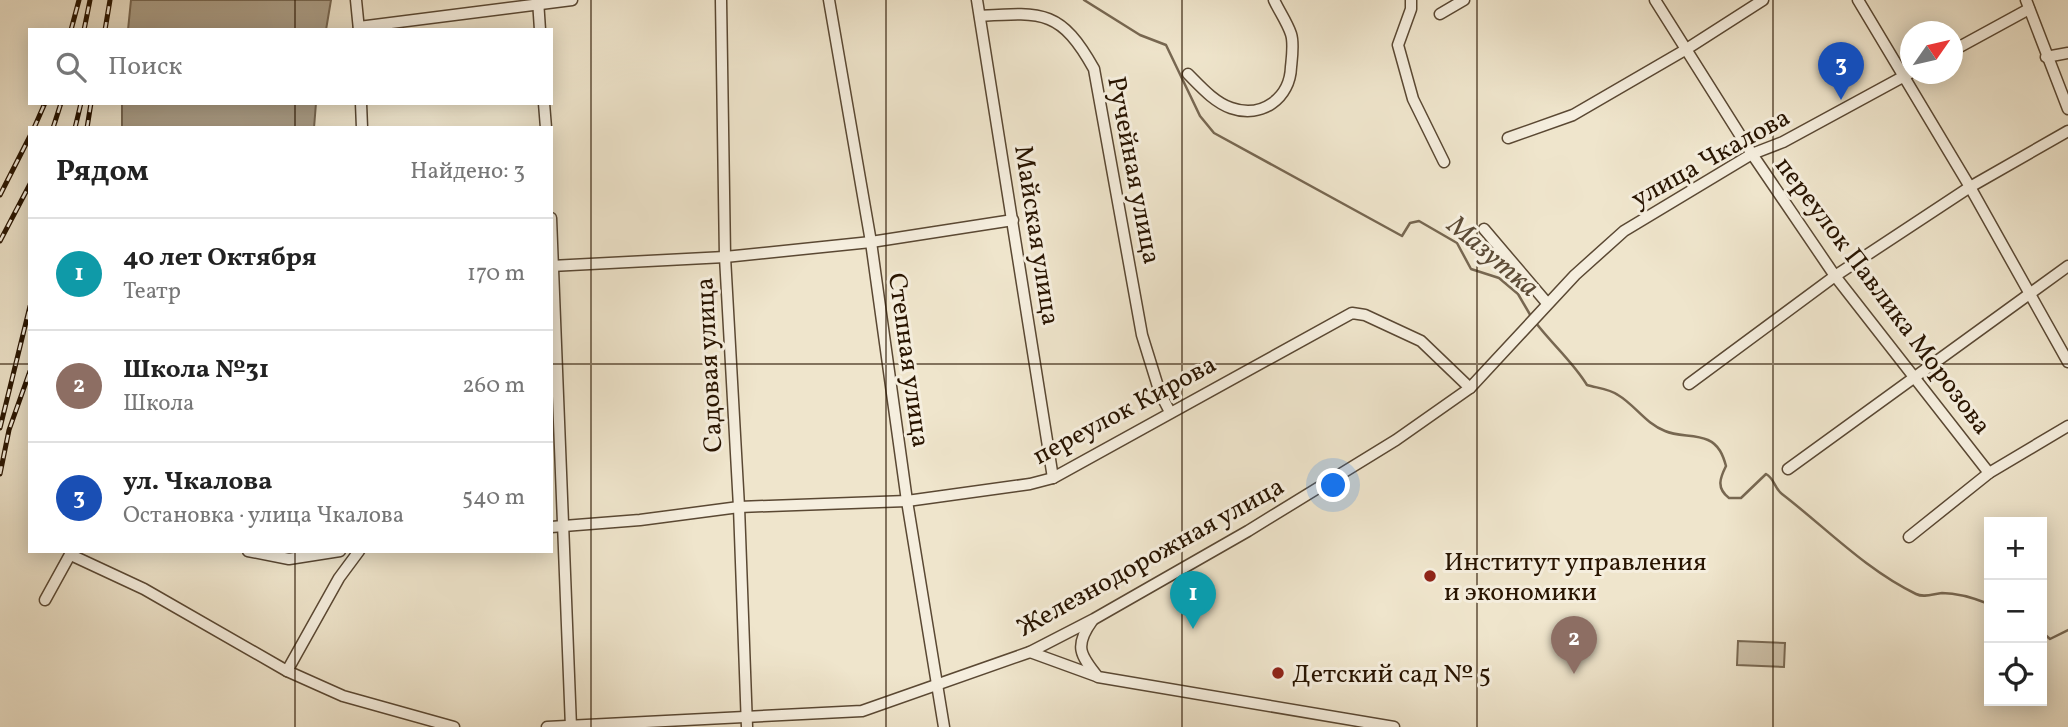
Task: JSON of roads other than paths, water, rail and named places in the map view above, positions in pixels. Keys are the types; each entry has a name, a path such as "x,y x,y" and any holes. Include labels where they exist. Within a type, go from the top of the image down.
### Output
{"street":[{"path":"356,0 359,28"},
{"path":"365,28 538,1 572,0"},
{"name":"Садовая улица","path":"721,0 725,257 740,507 747,722"},
{"name":"Степная улица","path":"829,0 871,242 907,501 944,727"},
{"name":"Майская улица","path":"977,0 1053,478"},
{"path":"1188,75 1217,100 1231,108 1248,111 1274,104 1286,90 1291,78 1292,36 1273,0"},
{"path":"1411,0 1411,9 1398,45 1413,99 1444,162"},
{"path":"1440,14 1464,0"},
{"name":"переулок Павлика Морозова","path":"1655,0 1752,155 1835,276 1989,473"},
{"path":"1508,138 1573,115 1685,50 1763,0"},
{"path":"1858,0 1900,64"},
{"path":"538,1 540,28"},
{"path":"1963,44 2027,5 2068,110"},
{"name":"Ручейная улица","path":"980,16 1019,13 1048,17 1066,30 1081,47 1094,69 1142,335 1160,393 1170,412"},
{"path":"2046,57 2068,53"},
{"name":"улица Чкалова","path":"1547,303 1624,231 1752,155 1783,142 1900,79"},
{"path":"1912,84 2068,362"},
{"path":"361,105 362,126"},
{"path":"544,105 546,126"},
{"path":"1689,384 1835,276 1970,187 2068,131"},
{"path":"571,727 553,266 725,257 871,242 1013,220"},
{"path":"1484,229 1547,303"},
{"path":"1787,469 2068,266"},
{"name":"Железнодорожная улица","path":"547,727 747,722 862,711 1030,652 1094,619 1248,531 1384,447 1470,388 1547,303"},
{"name":"переулок Кирова","path":"553,527 640,520 740,507 907,501 1030,484 1053,478 1352,313 1365,315 1421,341 1470,388"},
{"path":"1909,537 1989,473 2068,426"},
{"path":"46,600 72,553 144,589 287,671 344,696 454,727"},
{"path":"258,553 289,559 327,553"},
{"path":"287,671 339,578 358,553"},
{"path":"1094,619 1081,639 1081,652 1098,677"},
{"path":"1030,652 1098,677 1394,727"},
{"path":"1314,727 1315,714"}],"waterway":[{"name":"Мазутка","path":"1084,0 1140,35 1166,45 1200,116 1214,133 1402,236 1410,223 1419,221 1457,243 1471,269 1499,278 1518,294 1532,318"},
{"name":"Мазутка","path":"1536,323 1587,385 1615,393 1658,428 1670,433 1703,438 1715,445 1726,466 1720,483 1729,498 1741,498 1766,474 1782,494 1863,561 1898,584 1919,595 1954,594 1984,602"},
{"name":"Мазутка","path":"2047,636 2050,639 2068,630"}],"railway":[{"path":"72,28 79,0"},
{"path":"84,28 90,0"},
{"path":"105,28 110,0"},
{"path":"35,126 44,105"},
{"path":"54,126 60,105"},
{"path":"75,126 81,105"},
{"path":"87,126 91,105"},
{"path":"0,195 28,140"},
{"path":"0,241 28,188"},
{"path":"0,428 28,314"},
{"path":"0,474 9,430 28,377"}],"place":[{"name":"ул. Чкалова","path":"1841,100"},
{"name":"Институт управления и экономики","path":"1430,576"},
{"name":"40 лет Октября","path":"1193,629"},
{"name":"Детский сад № 5","path":"1278,673"},
{"name":"Школа №31","path":"1574,674"}]}
